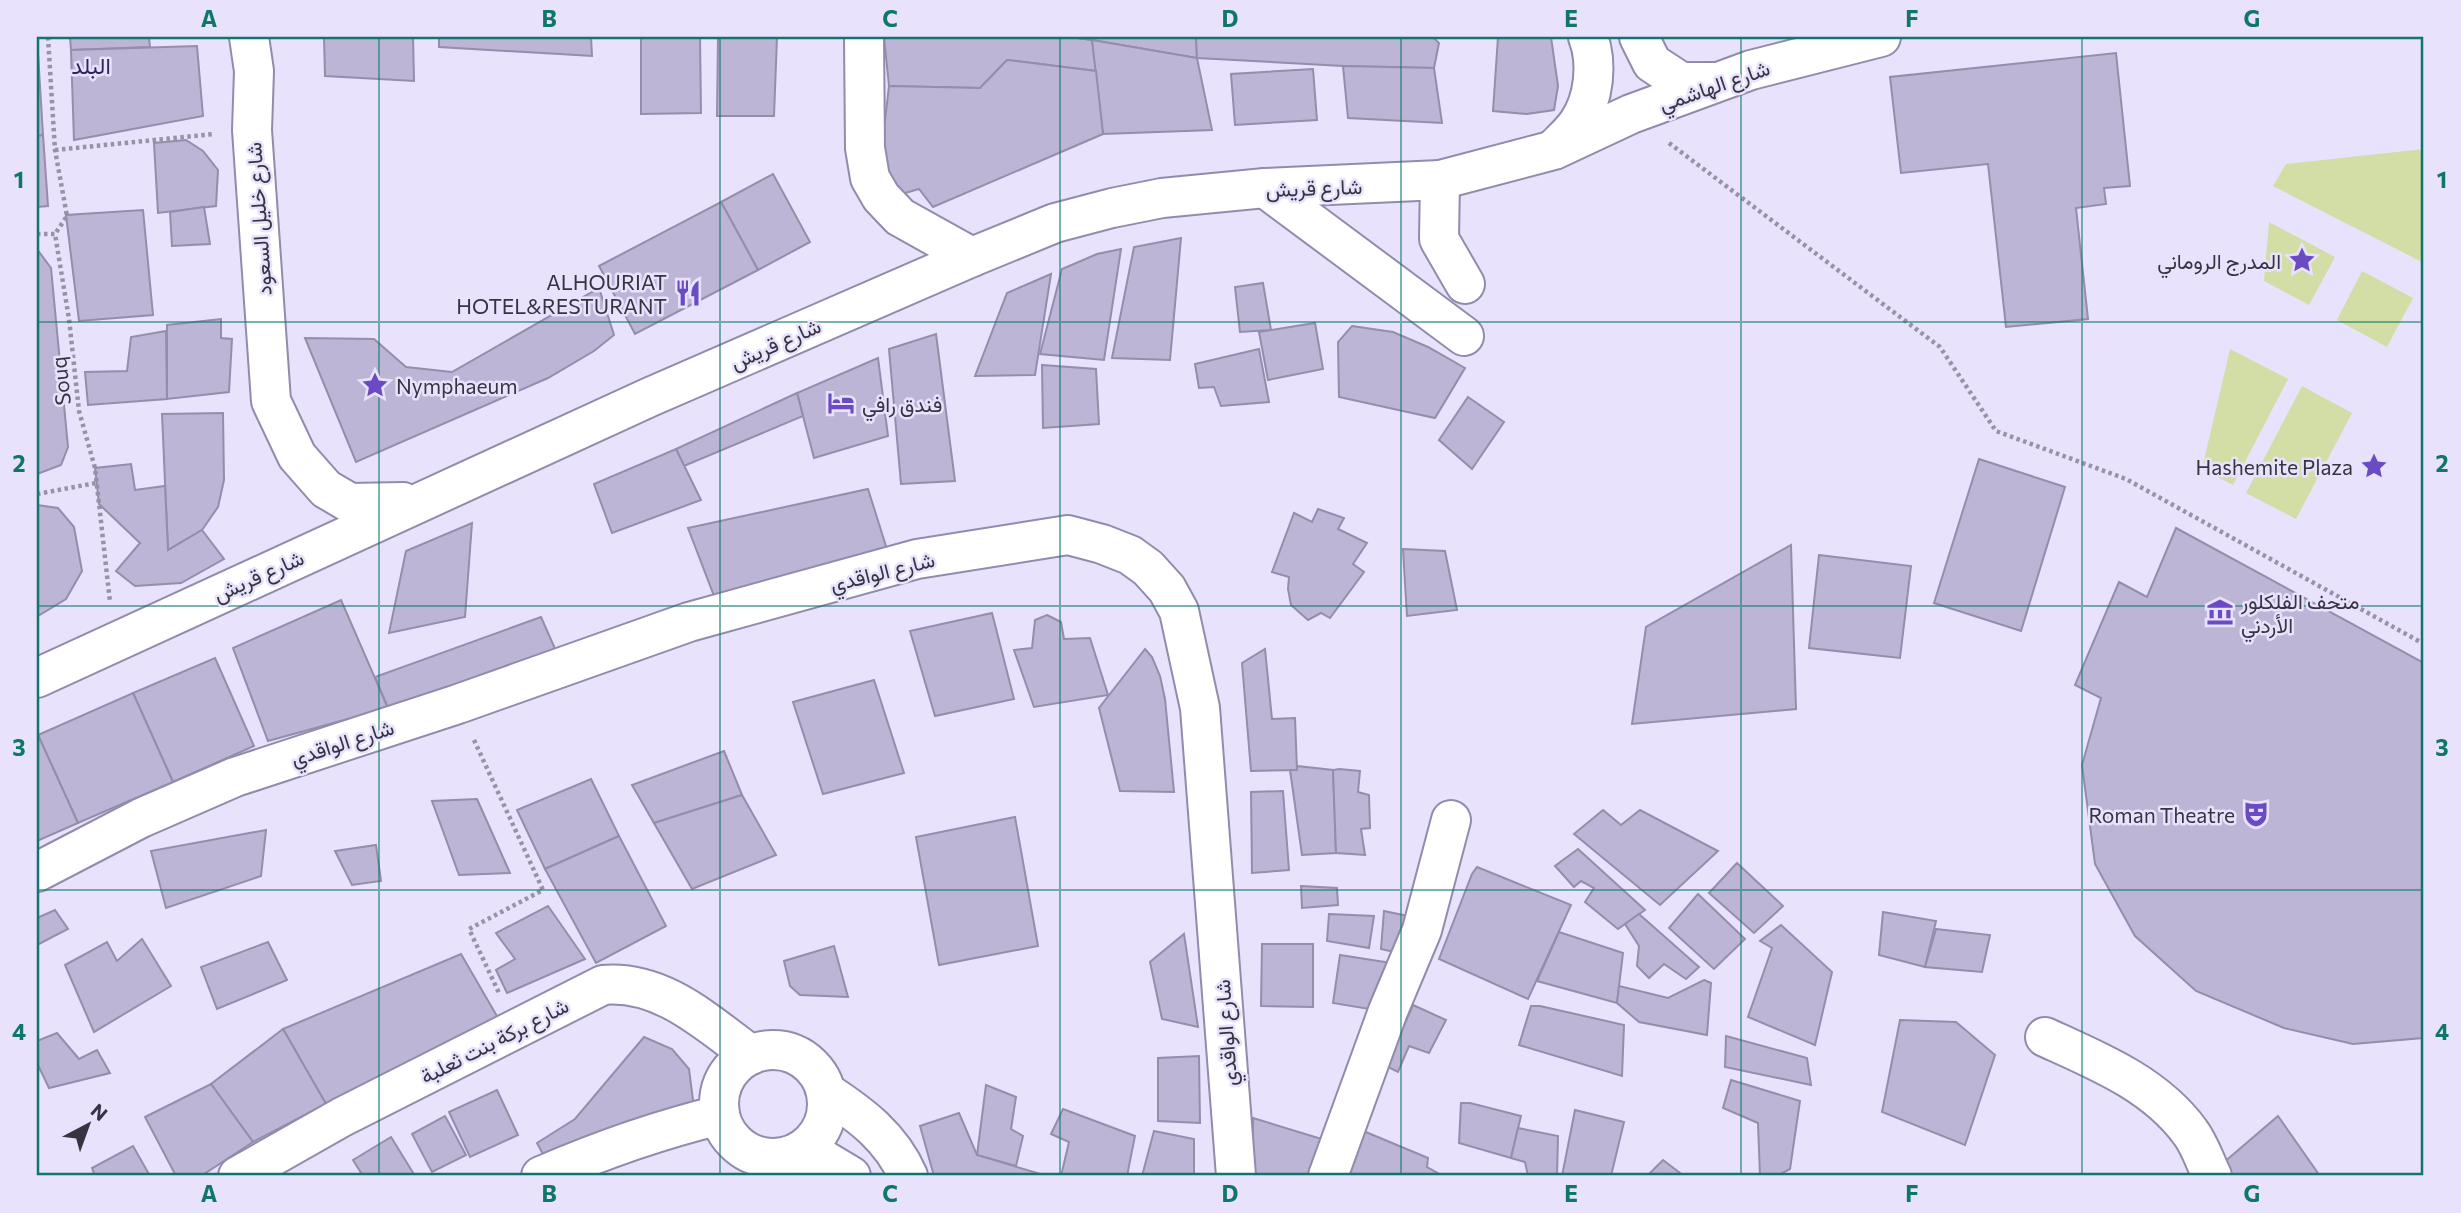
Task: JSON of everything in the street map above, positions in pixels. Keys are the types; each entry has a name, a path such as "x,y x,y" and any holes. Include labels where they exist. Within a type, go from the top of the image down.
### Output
{"street":[{"path":"864,37 865,148 870,178 881,197 900,217 917,229 972,257"},
{"path":"1554,150 1579,122 1593,87 1593,49 1588,37"},
{"path":"1639,37 1651,63 1681,82 1717,82"},
{"name":"شارع الهاشمي","path":"1554,150 1631,114 1751,70 1881,37"},
{"name":"شارع خليل السعود","path":"255,48 252,130 271,401 297,456 326,489 351,503 423,501"},
{"name":"شارع قريش","path":"37,678 650,397 1055,223 1162,198 1265,188 1440,180 1554,150"},
{"path":"1440,180 1438,239 1465,284"},
{"path":"1265,188 1464,336"},
{"name":"شارع الواقدي","path":"37,872 141,818 234,777 458,704 689,622 917,559 1068,535 1129,555 1148,568 1167,589 1179,611 1200,708 1237,1176"},
{"path":"1328,1176 1388,1011 1422,930 1451,820"},
{"name":"شارع بركة بنت ثعلبة","path":"238,1176 342,1117 603,985 622,983 642,986 682,1004 751,1055"},
{"path":"2045,1037 2113,1068 2160,1099 2191,1133 2212,1176"},
{"path":"770,1051 789,1052 806,1061 819,1075 827,1092 827,1117 817,1138 798,1153 774,1159 750,1153 730,1138 720,1115 720,1096 725,1080 736,1065 751,1055 770,1051"},
{"path":"827,1092 880,1131 901,1160 908,1176"},
{"path":"541,1176 682,1124 720,1115"},
{"path":"798,1153 826,1161 851,1176"}],"path":[{"name":"Souq","path":"48,37 55,150 67,216 55,234 69,320 79,411 95,468 114,642"},
{"path":"1631,114 1940,347 1996,431 2126,479 2424,644"},
{"path":"55,150 252,130"},
{"path":"37,234 55,234"},
{"path":"37,494 96,483"},
{"path":"458,704 543,890 469,929 516,1029"}],"green space":[{"path":"2424,149 2424,263 2273,186 2286,164"},
{"path":"2269,222 2335,257 2309,305 2264,281"},
{"path":"2362,271 2413,298 2387,347 2337,320"},
{"path":"2230,349 2288,379 2233,485 2202,469"},
{"path":"2302,386 2352,413 2296,519 2246,493"}],"building":[{"path":"37,37 43,135 37,136"},
{"path":"70,37 149,37 150,47 71,50"},
{"path":"324,37 413,37 414,81 325,76"},
{"path":"439,37 591,37 592,56 439,47"},
{"path":"641,37 700,37 701,113 641,114"},
{"path":"718,37 777,37 774,116 717,116"},
{"path":"884,37 1070,37 1092,40 1096,71 1007,60 980,88 889,86"},
{"path":"1070,37 1196,37 1197,58 1092,40"},
{"path":"1196,37 1433,37 1439,43 1434,68 1343,66 1197,58"},
{"path":"1498,37 1551,37 1558,86 1554,110 1527,114 1493,111"},
{"path":"1092,40 1197,58 1212,130 1103,134"},
{"path":"197,46 203,116 74,140 71,50"},
{"path":"2116,53 2130,186 2104,188 2106,204 2076,208 2088,319 2006,327 1988,164 1901,173 1890,77"},
{"path":"1007,60 1096,71 1103,134 933,207 919,189 902,194 879,172 889,86 980,88"},
{"path":"1343,66 1434,68 1442,123 1348,118"},
{"path":"1313,69 1317,120 1235,125 1231,74"},
{"path":"43,135 48,206 37,207 37,136"},
{"path":"186,140 203,151 218,170 216,206 158,213 154,143"},
{"path":"773,174 810,242 758,270 721,202"},
{"path":"721,202 758,270 635,334 599,266"},
{"path":"204,207 210,244 172,246 170,212"},
{"path":"143,210 153,315 79,321 66,215"},
{"path":"1181,238 1170,360 1112,358 1134,247"},
{"path":"37,249 51,268 68,447 61,465 37,474"},
{"path":"1121,249 1104,360 1040,354 1062,269 1097,254"},
{"path":"1051,274 1035,375 975,376 1007,293"},
{"path":"1263,283 1271,330 1240,332 1235,287"},
{"path":"599,288 614,335 594,351 548,378 356,462 305,338 374,339 406,367 452,372"},
{"path":"221,319 221,338 232,339 229,392 167,399 167,325"},
{"path":"1315,323 1323,369 1268,380 1259,332"},
{"path":"1352,326 1393,332 1428,347 1465,368 1435,418 1339,397 1338,342"},
{"path":"166,331 167,399 88,405 85,372 127,371 131,337"},
{"path":"936,334 955,481 901,484 889,349"},
{"path":"1259,349 1269,402 1221,406 1214,387 1199,388 1195,364"},
{"path":"878,358 888,436 814,458 797,393"},
{"path":"1042,365 1096,369 1099,424 1043,428"},
{"path":"797,393 803,416 684,466 676,449"},
{"path":"1468,397 1504,422 1472,469 1439,440"},
{"path":"223,413 224,480 218,507 202,530 168,550 162,414"},
{"path":"676,449 701,500 612,533 594,484"},
{"path":"1979,459 2065,487 2021,631 1934,603"},
{"path":"131,464 135,490 165,486 168,550 202,530 224,559 181,583 135,586 116,571 140,543 99,504 95,468"},
{"path":"868,489 891,562 719,609 688,528"},
{"path":"37,505 58,508 74,527 82,571 66,599 38,616"},
{"path":"1318,509 1344,518 1338,529 1367,543 1353,564 1364,572 1330,618 1321,613 1308,620 1291,605 1289,577 1272,572 1294,513 1312,522"},
{"path":"472,523 465,617 389,633 406,551"},
{"name":"Roman Theatre","path":"2176,528 2424,663 2423,1038 2353,1044 2284,1028 2196,991 2135,936 2095,864 2082,765 2101,698 2075,685 2119,582 2147,597"},
{"path":"1791,545 1796,709 1632,724 1646,627"},
{"path":"1403,549 1445,551 1457,610 1407,616"},
{"path":"1819,555 1911,566 1900,658 1809,648"},
{"path":"341,600 388,708 268,741 233,648"},
{"path":"992,613 1014,699 935,716 910,631"},
{"path":"1047,615 1061,622 1064,639 1090,638 1108,695 1034,707 1014,650 1032,648 1035,620"},
{"path":"541,617 560,660 388,708 375,677"},
{"path":"1145,649 1152,657 1160,676 1165,699 1174,792 1120,791 1099,708"},
{"path":"1265,649 1272,719 1295,718 1297,770 1251,771 1242,663"},
{"path":"215,658 254,746 173,782 133,693"},
{"path":"874,680 904,773 823,794 793,702"},
{"path":"133,693 173,782 78,823 38,735"},
{"path":"37,735 78,823 37,841"},
{"path":"724,751 742,795 654,823 632,785"},
{"path":"1297,766 1333,770 1336,853 1302,855 1290,770 1297,770"},
{"path":"1333,770 1360,771 1358,792 1369,795 1370,828 1361,829 1365,855 1336,853"},
{"path":"591,779 619,836 545,869 517,810"},
{"path":"1283,791 1289,870 1252,873 1251,792"},
{"path":"742,795 776,855 692,889 654,823"},
{"path":"477,799 510,873 459,875 432,801"},
{"path":"1603,810 1621,825 1640,810 1718,851 1660,905 1574,834"},
{"path":"1015,817 1038,946 939,965 916,837"},
{"path":"266,830 261,876 166,908 151,851"},
{"path":"619,836 666,926 596,963 545,869"},
{"path":"376,845 381,881 352,885 335,851"},
{"path":"1578,849 1645,910 1618,929 1585,902 1594,888 1581,881 1574,887 1555,866"},
{"path":"1737,863 1783,906 1754,933 1709,893"},
{"path":"1477,867 1571,905 1528,999 1439,959"},
{"path":"1301,886 1337,888 1338,905 1302,908"},
{"path":"1698,894 1745,939 1714,969 1669,928"},
{"path":"548,906 585,959 507,993 496,970 515,959 496,933"},
{"path":"55,910 68,929 37,945 37,918"},
{"path":"1384,911 1418,918 1407,955 1381,949"},
{"path":"1883,912 1936,921 1925,967 1879,955"},
{"path":"1329,914 1374,916 1369,948 1327,941"},
{"path":"1639,914 1699,967 1686,979 1664,964 1649,978 1637,966 1639,946 1625,924"},
{"path":"1781,925 1832,972 1815,1045 1748,1017 1772,948 1760,941"},
{"path":"1936,929 1990,935 1982,972 1925,967"},
{"path":"1559,932 1623,953 1617,1003 1537,981"},
{"path":"1184,934 1198,1027 1162,1019 1150,962"},
{"path":"142,939 171,986 94,1032 65,965 107,942 117,961"},
{"path":"268,942 287,980 217,1009 201,967"},
{"path":"1262,944 1313,944 1313,1007 1261,1006"},
{"path":"834,946 848,997 800,995 790,986 784,961"},
{"path":"461,954 505,1030 326,1104 283,1029"},
{"path":"1340,955 1398,964 1381,1011 1333,1003"},
{"path":"1704,980 1711,983 1707,1035 1639,1022 1617,1003 1619,986 1668,998"},
{"path":"1413,1005 1446,1020 1429,1053 1409,1046 1398,1072 1386,1066"},
{"path":"1531,1006 1624,1025 1622,1076 1519,1045"},
{"path":"1900,1020 1956,1022 1995,1055 1965,1145 1882,1112"},
{"path":"283,1029 326,1104 253,1142 211,1084"},
{"path":"57,1033 79,1059 97,1050 110,1073 49,1088 37,1063 37,1041"},
{"path":"1726,1036 1807,1058 1811,1085 1725,1067"},
{"path":"644,1037 672,1049 689,1069 694,1108 544,1156 537,1143 575,1119"},
{"path":"1199,1056 1200,1123 1158,1121 1158,1058"},
{"path":"1731,1080 1800,1101 1790,1169 1777,1176 1760,1176 1758,1123 1723,1108"},
{"path":"211,1084 253,1142 201,1176 176,1176 145,1117"},
{"path":"986,1085 1016,1097 1011,1129 1023,1136 1016,1166 977,1155"},
{"path":"497,1090 518,1135 470,1157 449,1112"},
{"path":"1461,1103 1521,1116 1511,1158 1459,1143"},
{"path":"1063,1109 1135,1136 1127,1176 1061,1176 1069,1142 1051,1134"},
{"path":"1575,1110 1624,1122 1611,1176 1562,1176"},
{"path":"959,1113 977,1155 1047,1176 934,1176 920,1126"},
{"path":"445,1116 466,1155 432,1172 412,1134"},
{"path":"2278,1116 2320,1176 2229,1176 2222,1164"},
{"path":"1253,1118 1328,1141 1316,1176 1252,1176"},
{"path":"1518,1128 1558,1136 1557,1176 1528,1176 1525,1162 1511,1158"},
{"path":"1361,1130 1428,1158 1427,1167 1443,1176 1347,1176"},
{"path":"1154,1131 1194,1139 1194,1176 1142,1176"},
{"path":"391,1137 415,1176 363,1176 353,1160"},
{"path":"133,1146 150,1176 95,1176 92,1168"},
{"path":"1663,1160 1684,1176 1647,1176"}],"place":[{"name":"المدرج الروماني","path":"2302,260"},
{"name":"ALHOURIAT HOTEL&RESTURANT","path":"688,293"},
{"name":"Nymphaeum","path":"375,385"},
{"name":"فندق رافي","path":"841,403"},
{"name":"Hashemite Plaza","path":"2374,466"},
{"name":"متحف الفلكلور الأردني","path":"2220,612"},
{"name":"Roman Theatre","path":"2256,814"}],"district":[{"name":"البلد","path":"91,65"}]}
